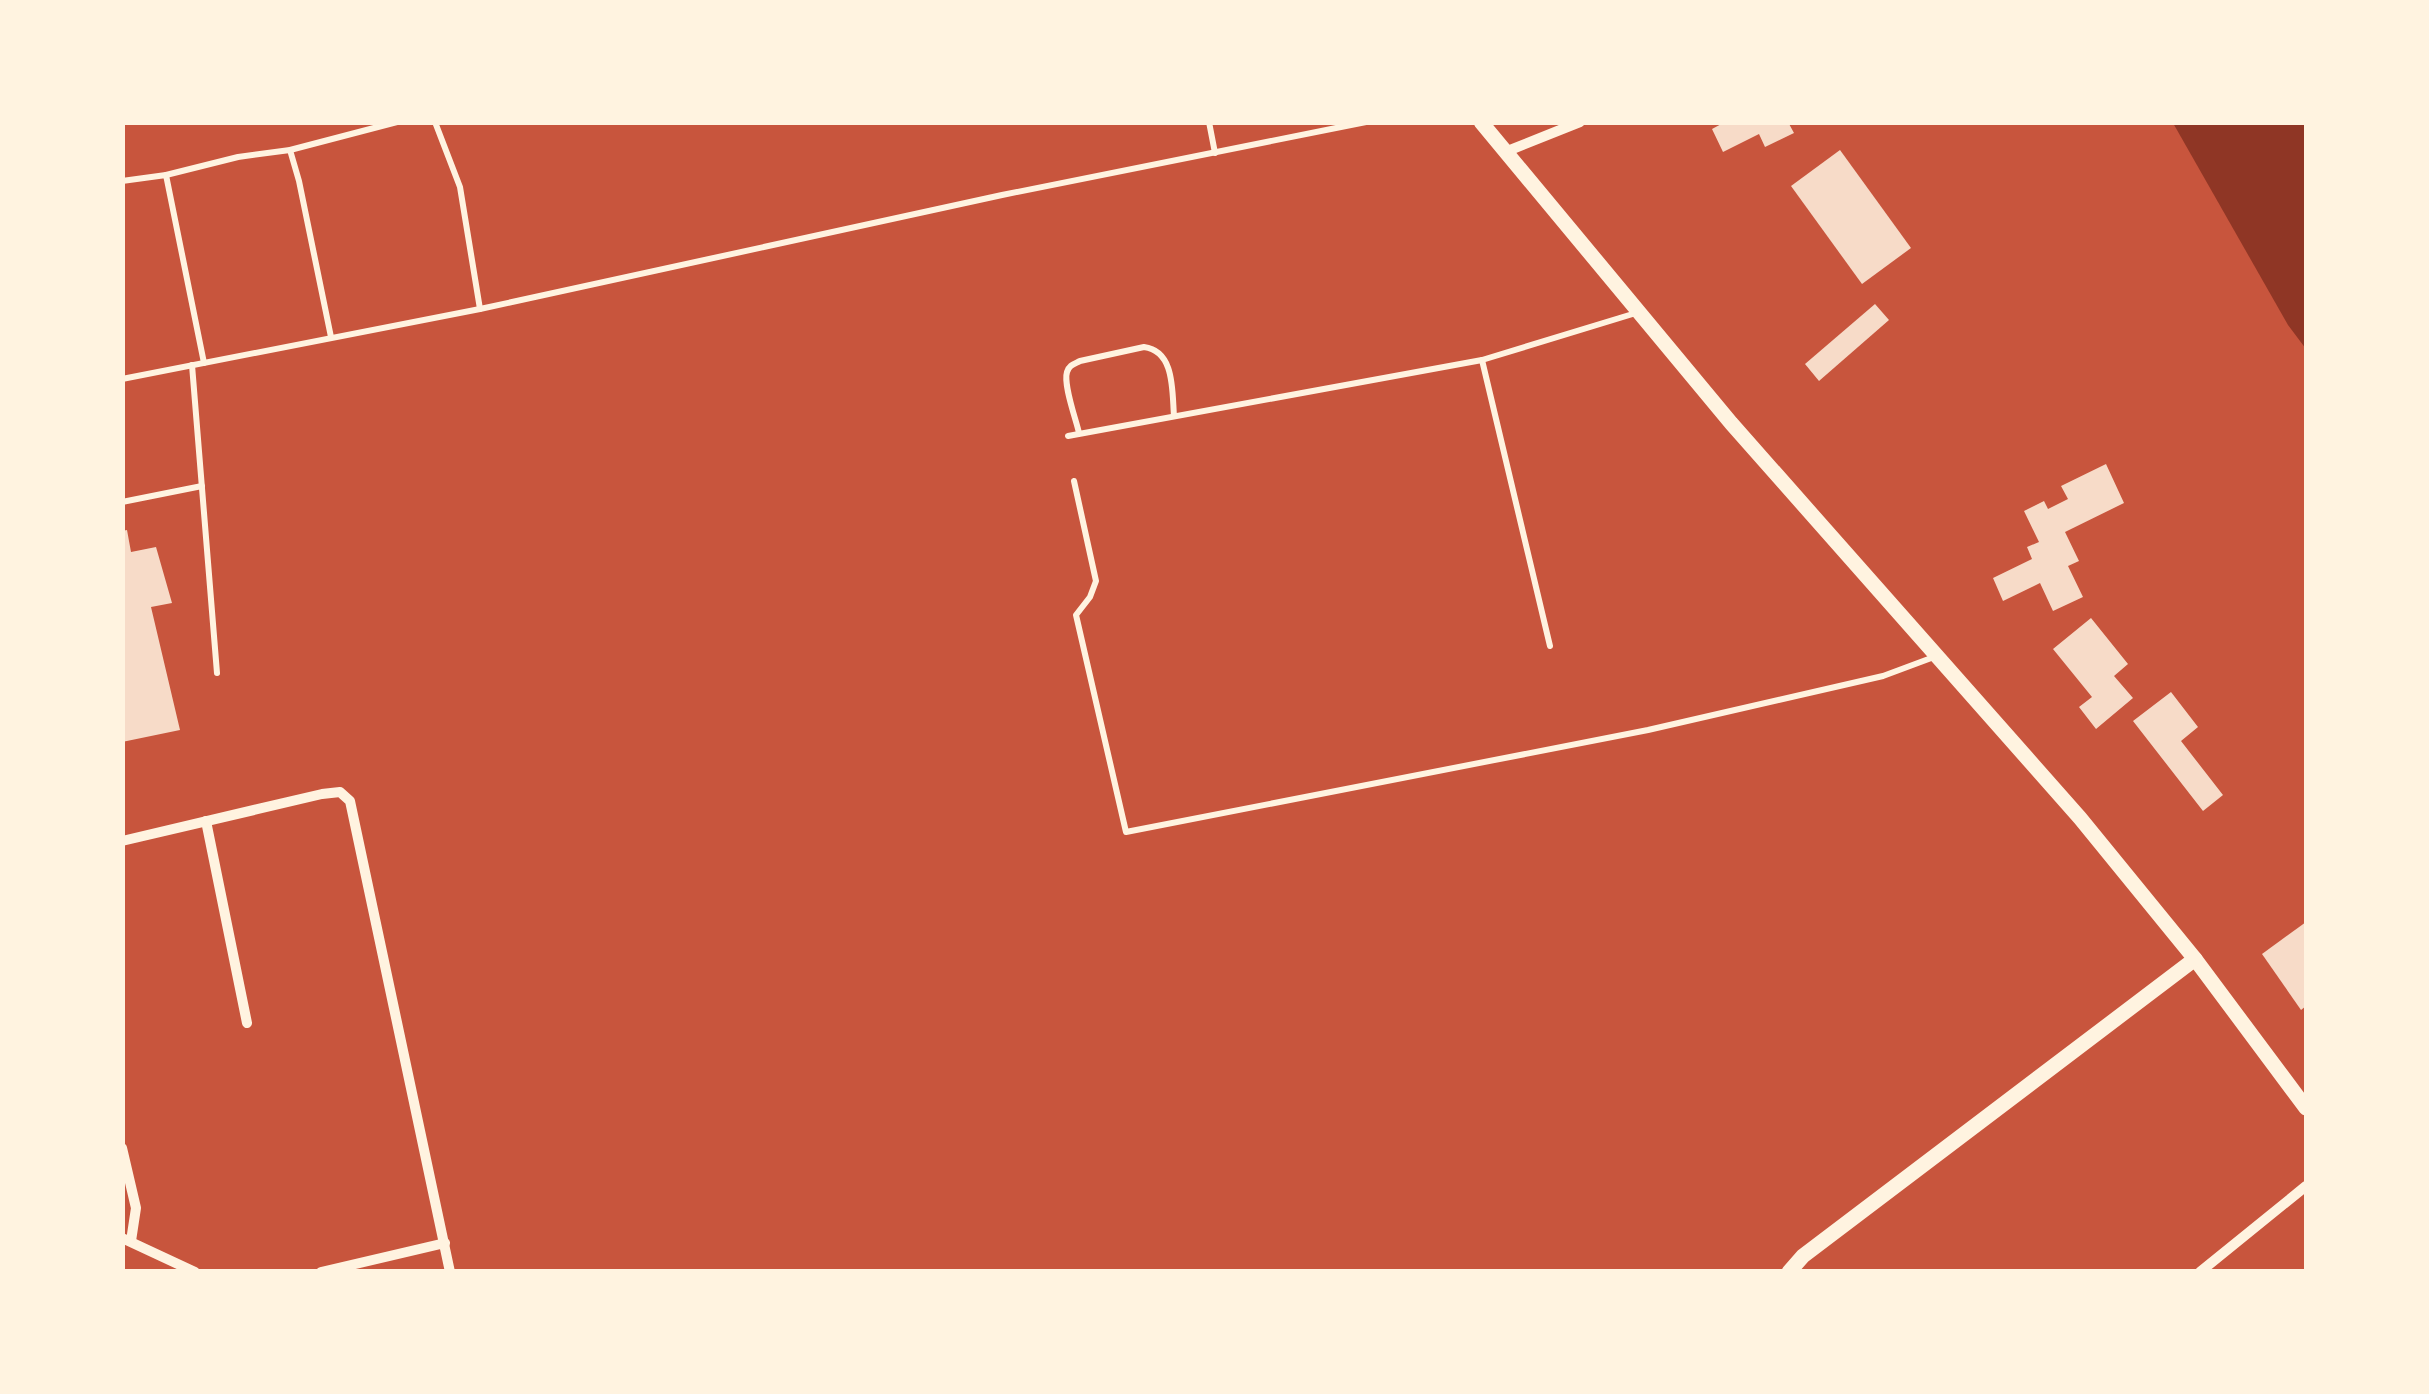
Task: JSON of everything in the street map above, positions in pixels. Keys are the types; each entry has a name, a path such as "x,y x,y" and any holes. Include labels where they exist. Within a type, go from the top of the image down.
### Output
{"street":[{"path":"1481,122 1743,437 2080,818 2196,959 2306,1108"},
{"path":"1505,152 1580,122"},
{"path":"122,841 322,794 340,792 350,801 450,1272"},
{"path":"206,821 247,1023"},
{"path":"1789,1272 1804,1256 2196,959"},
{"path":"122,1148 136,1208 127,1240 194,1272"},
{"path":"2200,1272 2306,1186"},
{"path":"321,1272 445,1244"}],"lane":[{"path":"122,181 290,150 397,122"},
{"path":"435,122 460,188 480,309"},
{"path":"1209,122 1215,153"},
{"path":"122,379 480,309 1002,195 1366,122"},
{"path":"290,150 331,337"},
{"path":"166,174 204,363"},
{"path":"1068,436 1482,360 1638,312"},
{"path":"1079,433 1067,384 1071,366 1144,347 1155,348 1165,358 1174,416"},
{"path":"1482,360 1550,646"},
{"path":"192,365 217,673"},
{"path":"1074,482 1096,582 1076,615 1126,832 1648,730 1883,676 1935,656"},
{"path":"122,502 202,486"}],"shaded area":[{"path":"2173,123 2306,123 2306,349 2288,325"}],"building":[{"path":"1725,122 1788,122 1794,133 1765,147 1759,134 1723,152 1712,129"},
{"path":"1840,150 1911,248 1862,284 1791,186"},
{"path":"1875,304 1889,320 1819,381 1805,364"},
{"path":"2106,464 2124,503 2065,532 2079,561 2068,566 2083,597 2053,611 2040,583 2003,601 1993,578 2032,559 2027,547 2039,542 2024,511 2044,501 2048,509 2068,499 2061,486"},
{"path":"127,530 131,552 156,547 172,603 151,607 180,730 122,742 122,531"},
{"path":"2091,618 2128,664 2114,676 2133,698 2096,729 2079,707 2092,697 2053,649"},
{"path":"2171,692 2198,727 2181,741 2223,795 2203,811 2133,721"},
{"path":"2306,922 2306,1006 2301,1010 2262,954"}]}
